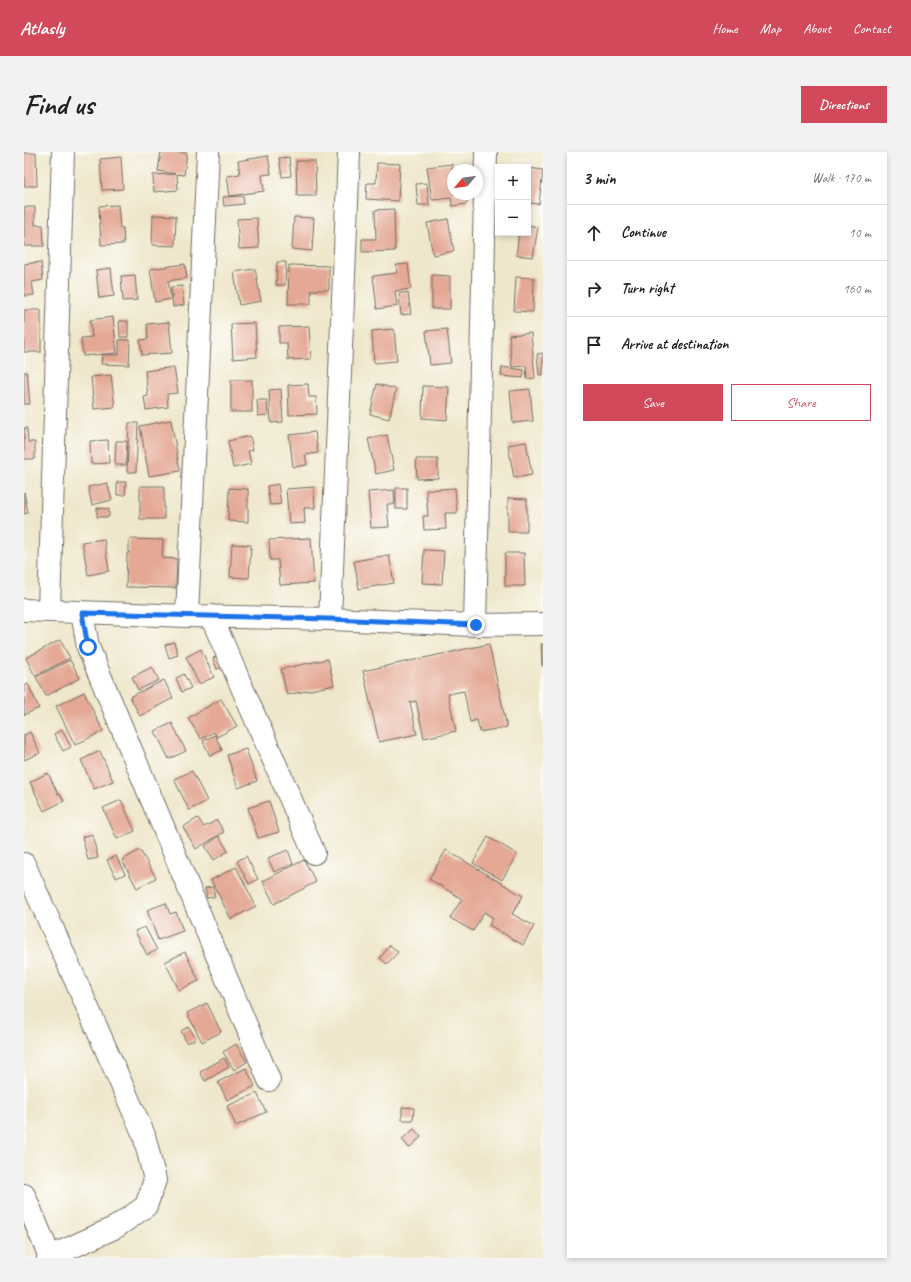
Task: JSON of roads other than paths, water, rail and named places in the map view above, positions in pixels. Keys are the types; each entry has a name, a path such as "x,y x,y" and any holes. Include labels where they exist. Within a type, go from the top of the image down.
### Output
{"street":[{"path":"48,610 63,152"},
{"path":"187,616 208,152"},
{"path":"330,619 349,152"},
{"path":"476,625 486,152"},
{"path":"24,610 476,625 543,624"},
{"path":"82,613 88,647 269,1080"},
{"path":"212,616 314,853"},
{"path":"24,864 144,1135 154,1180 146,1206 116,1227 49,1257 24,1195"}]}
